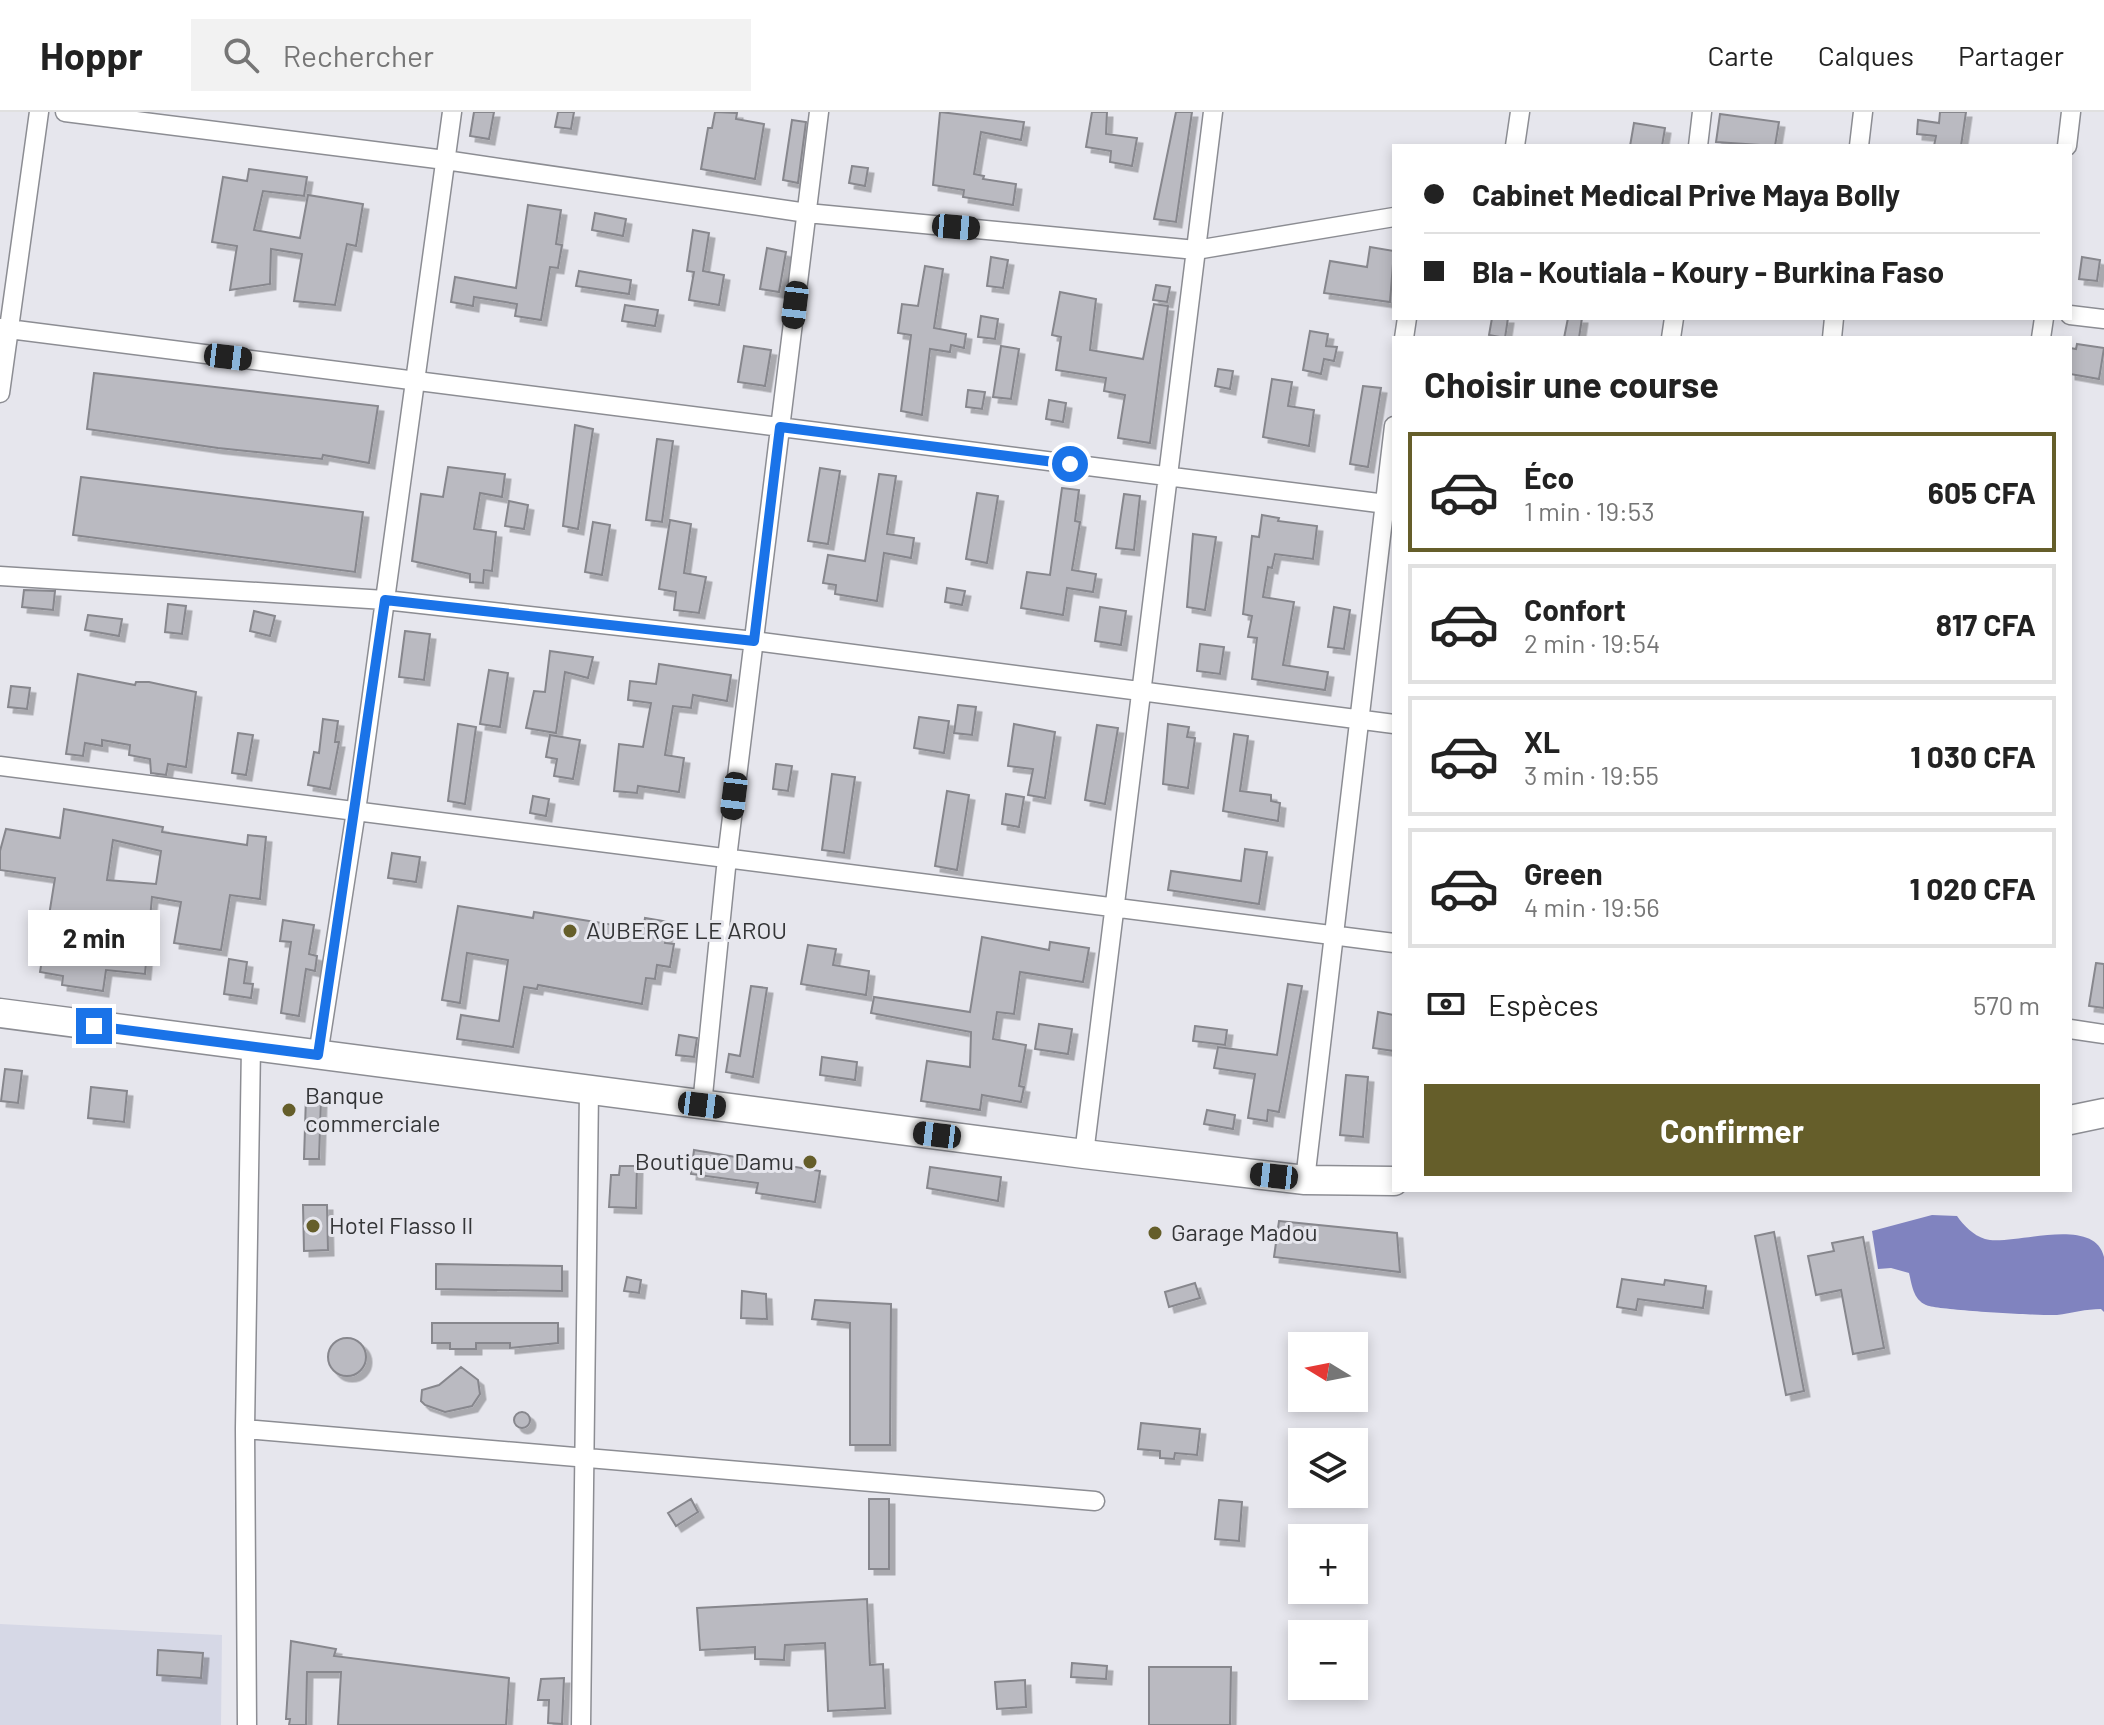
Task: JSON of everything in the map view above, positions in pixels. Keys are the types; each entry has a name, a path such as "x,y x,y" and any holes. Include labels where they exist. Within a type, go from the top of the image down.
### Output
{"main road":[{"path":"0,1013 1084,1154 1305,1180 1392,1181"},
{"path":"2072,1120 2104,1113"}],"street":[{"path":"0,393 4,329 39,112"},
{"path":"65,112 445,160 807,213 1196,250 1392,217"},
{"path":"318,1055 356,811 452,112"},
{"path":"702,1105 727,858 819,112"},
{"path":"1084,1154 1213,112"},
{"path":"1515,144 1520,112"},
{"path":"1698,144 1702,112"},
{"path":"1859,144 1863,112"},
{"path":"2067,144 2071,112"},
{"path":"2072,315 2104,319"},
{"path":"4,329 1390,505"},
{"path":"1305,1180 1360,720 1390,505 1392,466"},
{"path":"0,576 385,600 754,641 1392,724"},
{"path":"0,766 1392,943"},
{"path":"2072,1029 2104,1034"},
{"path":"247,1725 245,1429 251,1046"},
{"path":"581,1725 589,1090"},
{"path":"245,1429 1095,1501"}],"shaded area":[{"path":"0,1624 222,1635 221,1725 0,1725"}],"water":[{"path":"1932,1215 1957,1216 1969,1230 1985,1239 2050,1235 2085,1237 2097,1244 2104,1257 2104,1312 2095,1309 2033,1315 1926,1305 1916,1295 1909,1273 1891,1268 1878,1269 1872,1231"}],"building":[{"path":"474,112 494,112 489,139 470,136"},
{"path":"558,112 574,112 571,129 555,127"},
{"path":"715,112 737,113 736,119 764,124 755,179 701,169 708,128 712,128"},
{"path":"940,112 1024,122 1021,140 981,132 974,174 984,176 983,179 1016,184 1013,205 963,197 964,190 933,185"},
{"path":"1092,112 1107,112 1106,134 1137,138 1132,166 1110,162 1111,151 1086,147"},
{"path":"1176,112 1192,112 1176,222 1154,219"},
{"path":"1940,112 1966,112 1961,144 1934,144 1936,136 1917,134 1918,120 1939,123"},
{"path":"1720,114 1779,122 1775,144 1716,142"},
{"path":"792,120 806,122 798,183 783,180"},
{"path":"1634,123 1665,128 1662,144 1630,144"},
{"path":"852,166 868,168 865,186 849,183"},
{"path":"249,169 307,177 304,196 263,191 254,230 300,238 308,195 363,204 356,246 347,244 335,305 294,301 302,254 271,249 270,284 230,290 237,246 212,242 223,177 247,181"},
{"path":"528,205 561,210 556,244 562,245 558,268 550,267 541,320 515,316 517,304 474,297 473,306 451,302 455,277 516,288"},
{"path":"595,213 626,219 623,236 592,230"},
{"path":"693,230 709,233 703,271 724,275 719,305 689,300 694,272 687,271"},
{"path":"1370,247 1392,251 1390,302 1324,293 1330,261 1367,267"},
{"path":"767,248 786,252 779,292 760,289"},
{"path":"991,257 1008,260 1003,288 987,286"},
{"path":"2082,257 2100,260 2097,281 2079,279"},
{"path":"925,266 943,269 934,328 966,334 964,348 951,345 950,352 930,349 922,415 901,411 911,335 898,333 902,304 918,306"},
{"path":"579,271 631,280 629,294 576,286"},
{"path":"1156,285 1170,287 1167,302 1153,300"},
{"path":"1060,292 1096,299 1090,350 1143,359 1154,304 1168,306 1150,443 1118,438 1125,395 1104,391 1106,378 1056,370 1061,337 1052,335"},
{"path":"625,305 658,310 655,326 622,321"},
{"path":"981,316 998,319 995,339 978,337"},
{"path":"1492,320 1508,320 1505,336 1489,335"},
{"path":"1568,320 1582,320 1579,336 1564,336"},
{"path":"1310,331 1328,334 1326,346 1337,347 1334,361 1324,359 1321,374 1303,370"},
{"path":"2077,344 2104,348 2099,379 2072,374 2072,348 2076,349"},
{"path":"744,346 771,350 765,386 738,382"},
{"path":"1001,346 1019,349 1011,399 993,397"},
{"path":"1218,369 1233,371 1230,389 1215,386"},
{"path":"94,373 378,406 369,463 323,455 322,459 218,448 87,429"},
{"path":"1272,379 1292,382 1288,406 1314,410 1309,446 1263,437"},
{"path":"1363,386 1381,388 1368,467 1350,464"},
{"path":"968,390 985,392 982,409 966,407"},
{"path":"1049,400 1066,403 1063,422 1046,419"},
{"path":"575,425 593,429 578,529 563,526"},
{"path":"657,439 673,441 662,522 646,520"},
{"path":"448,467 505,474 502,497 480,493 474,529 496,532 492,571 484,570 483,583 470,582 470,574 412,561 421,494 443,497"},
{"path":"820,468 840,471 828,544 808,541"},
{"path":"879,474 896,476 887,534 914,538 911,558 884,553 877,601 835,594 836,585 823,583 828,555 865,561"},
{"path":"81,477 363,512 355,572 73,535"},
{"path":"1062,488 1079,490 1075,521 1080,522 1072,570 1096,574 1093,592 1067,588 1063,615 1021,608 1027,572 1050,575"},
{"path":"977,493 998,496 987,563 966,559"},
{"path":"1124,494 1140,496 1134,550 1116,548"},
{"path":"509,501 528,505 524,529 505,526"},
{"path":"1262,515 1279,518 1278,521 1317,526 1313,559 1275,554 1272,568 1268,567 1263,597 1294,602 1283,665 1328,672 1325,690 1252,679 1257,638 1248,637 1252,616 1243,614 1252,536 1259,537"},
{"path":"670,520 691,524 684,573 706,577 699,613 674,610 676,592 659,589"},
{"path":"593,522 610,525 602,575 585,572"},
{"path":"1193,534 1216,537 1205,610 1187,607"},
{"path":"947,588 965,591 962,605 945,602"},
{"path":"24,590 55,591 53,610 22,607"},
{"path":"168,604 186,606 182,634 165,632"},
{"path":"1100,607 1126,611 1121,645 1095,641"},
{"path":"1334,607 1350,610 1344,649 1328,647"},
{"path":"254,611 275,616 270,636 250,631"},
{"path":"88,615 122,619 119,636 85,630"},
{"path":"405,631 430,634 424,680 399,677"},
{"path":"1200,644 1224,647 1220,674 1197,671"},
{"path":"550,651 593,657 588,678 565,672 556,733 526,728 534,691 545,692"},
{"path":"659,664 731,675 727,701 693,695 691,708 673,706 665,755 684,758 679,792 638,786 637,793 614,791 619,744 643,747 651,703 628,700 630,681 656,684"},
{"path":"489,670 508,673 500,727 480,724"},
{"path":"78,674 135,685 136,682 149,682 196,692 186,767 168,764 166,775 151,773 150,759 129,755 130,745 102,740 102,746 85,743 83,756 66,754"},
{"path":"11,686 30,688 27,709 8,707"},
{"path":"958,705 976,707 972,735 954,733"},
{"path":"919,717 949,721 944,753 914,748"},
{"path":"323,719 338,721 335,742 339,742 330,789 308,785 314,752 319,753"},
{"path":"458,724 476,727 465,804 448,801"},
{"path":"1014,724 1055,732 1045,798 1028,795 1033,769 1008,766"},
{"path":"1168,724 1189,727 1187,737 1195,738 1188,788 1163,784"},
{"path":"1097,725 1118,728 1105,804 1085,800"},
{"path":"238,733 253,735 246,775 232,773"},
{"path":"1234,734 1248,736 1240,791 1271,795 1271,801 1280,803 1278,821 1223,811"},
{"path":"550,735 580,740 573,779 554,776 557,759 546,757"},
{"path":"776,764 792,766 788,791 773,789"},
{"path":"832,774 855,777 844,853 822,850"},
{"path":"947,791 969,795 957,870 935,866"},
{"path":"1006,794 1024,797 1019,827 1002,824"},
{"path":"533,796 549,799 546,816 530,813"},
{"path":"64,809 163,827 162,832 247,845 248,835 266,837 260,899 230,895 221,950 174,943 181,902 152,897 145,974 106,970 103,991 62,985 63,976 40,972 55,878 0,870 0,851 6,829 60,838","holes":["113,840 161,851 156,884 107,880"]},
{"path":"1245,849 1267,852 1259,904 1168,890 1171,871 1241,881"},
{"path":"392,853 420,857 416,882 388,878"},
{"path":"458,906 533,918 534,912 614,925 613,935 642,939 645,918 669,922 665,943 674,944 670,967 657,965 655,979 646,978 642,1004 538,985 537,989 524,987 513,1047 457,1039 461,1015 499,1021 508,960 467,953 460,1003 442,1000"},
{"path":"283,920 314,925 309,954 317,956 315,971 306,969 299,1016 281,1013 291,942 280,941"},
{"path":"982,937 1049,950 1050,942 1089,948 1083,982 1020,972 1014,1014 997,1012 993,1039 1026,1045 1019,1086 1024,1087 1021,1102 982,1095 980,1110 921,1101 927,1061 970,1067 971,1032 871,1013 874,997 970,1012"},
{"path":"808,945 836,949 833,965 869,971 866,995 801,984"},
{"path":"229,959 247,962 244,983 253,984 251,998 224,994"},
{"path":"2096,963 2104,964 2104,1008 2089,1006"},
{"path":"1288,984 1302,986 1279,1112 1268,1110 1267,1121 1248,1118 1255,1074 1214,1068 1218,1047 1277,1055"},
{"path":"751,986 767,988 753,1077 726,1072 729,1054 740,1056"},
{"path":"1378,1012 1392,1015 1392,1051 1373,1048"},
{"path":"1039,1024 1072,1029 1068,1054 1035,1049"},
{"path":"1195,1026 1227,1030 1225,1045 1193,1041"},
{"path":"679,1035 697,1038 694,1057 676,1055"},
{"path":"822,1057 857,1062 855,1080 820,1075"},
{"path":"5,1069 22,1071 18,1103 1,1101"},
{"path":"1346,1075 1368,1077 1363,1137 1340,1135"},
{"path":"91,1087 127,1091 124,1122 88,1118"},
{"path":"306,1096 321,1099 319,1159 304,1159"},
{"path":"1207,1110 1235,1115 1233,1129 1204,1124"},
{"path":"694,1150 820,1171 815,1202 756,1193 758,1183 691,1174"},
{"path":"620,1166 637,1166 636,1208 609,1207 611,1175 619,1175"},
{"path":"930,1167 1001,1177 998,1201 927,1188"},
{"path":"303,1205 327,1205 328,1250 304,1251"},
{"path":"1279,1221 1397,1233 1400,1272 1274,1257"},
{"path":"1774,1232 1804,1391 1786,1395 1755,1236"},
{"path":"1863,1237 1884,1348 1853,1354 1841,1290 1816,1295 1808,1256 1834,1251 1832,1243"},
{"path":"436,1264 562,1266 562,1291 436,1289"},
{"path":"627,1277 641,1280 639,1293 624,1291"},
{"path":"1622,1279 1664,1285 1665,1280 1706,1286 1703,1308 1638,1299 1636,1310 1617,1307"},
{"path":"1195,1283 1200,1298 1169,1307 1165,1292"},
{"path":"742,1291 766,1294 767,1319 741,1318"},
{"path":"815,1300 891,1304 890,1445 850,1445 850,1323 812,1319"},
{"path":"432,1323 558,1323 558,1343 510,1348 510,1343 476,1343 476,1349 450,1349 450,1343 432,1343"},
{"path":"347,1338 360,1344 366,1357 360,1370 347,1376 334,1370 328,1357 334,1344"},
{"path":"461,1367 478,1380 480,1394 472,1406 445,1412 421,1401 422,1390 439,1385"},
{"path":"522,1412 530,1420 522,1428 514,1420"},
{"path":"1141,1423 1200,1429 1197,1455 1175,1453 1174,1459 1160,1458 1160,1451 1138,1449"},
{"path":"691,1499 698,1512 676,1526 668,1513"},
{"path":"869,1499 889,1499 889,1569 869,1569"},
{"path":"1219,1500 1242,1502 1239,1541 1215,1539"},
{"path":"867,1599 870,1665 883,1664 885,1708 828,1711 825,1643 785,1645 784,1660 755,1659 755,1647 700,1650 697,1608"},
{"path":"291,1641 336,1649 334,1656 509,1678 506,1725 338,1725 341,1672 307,1672 306,1725 289,1725 290,1719 286,1719"},
{"path":"158,1650 203,1653 201,1678 157,1675"},
{"path":"1072,1663 1107,1666 1106,1679 1071,1677"},
{"path":"1149,1667 1231,1667 1230,1725 1149,1725"},
{"path":"564,1678 562,1724 548,1723 549,1700 538,1700 541,1679"},
{"path":"1025,1680 1026,1707 997,1709 995,1682"}],"place":[{"name":"AUBERGE LE AROU","path":"570,931"},
{"name":"Banque commerciale","path":"289,1110"},
{"name":"Boutique Damu","path":"810,1162"},
{"name":"Hotel Flasso II","path":"313,1226"},
{"name":"Garage Madou","path":"1155,1233"}],"route":[{"path":"94,1026 318,1055 385,600 754,641 780,427 1070,464"}]}
